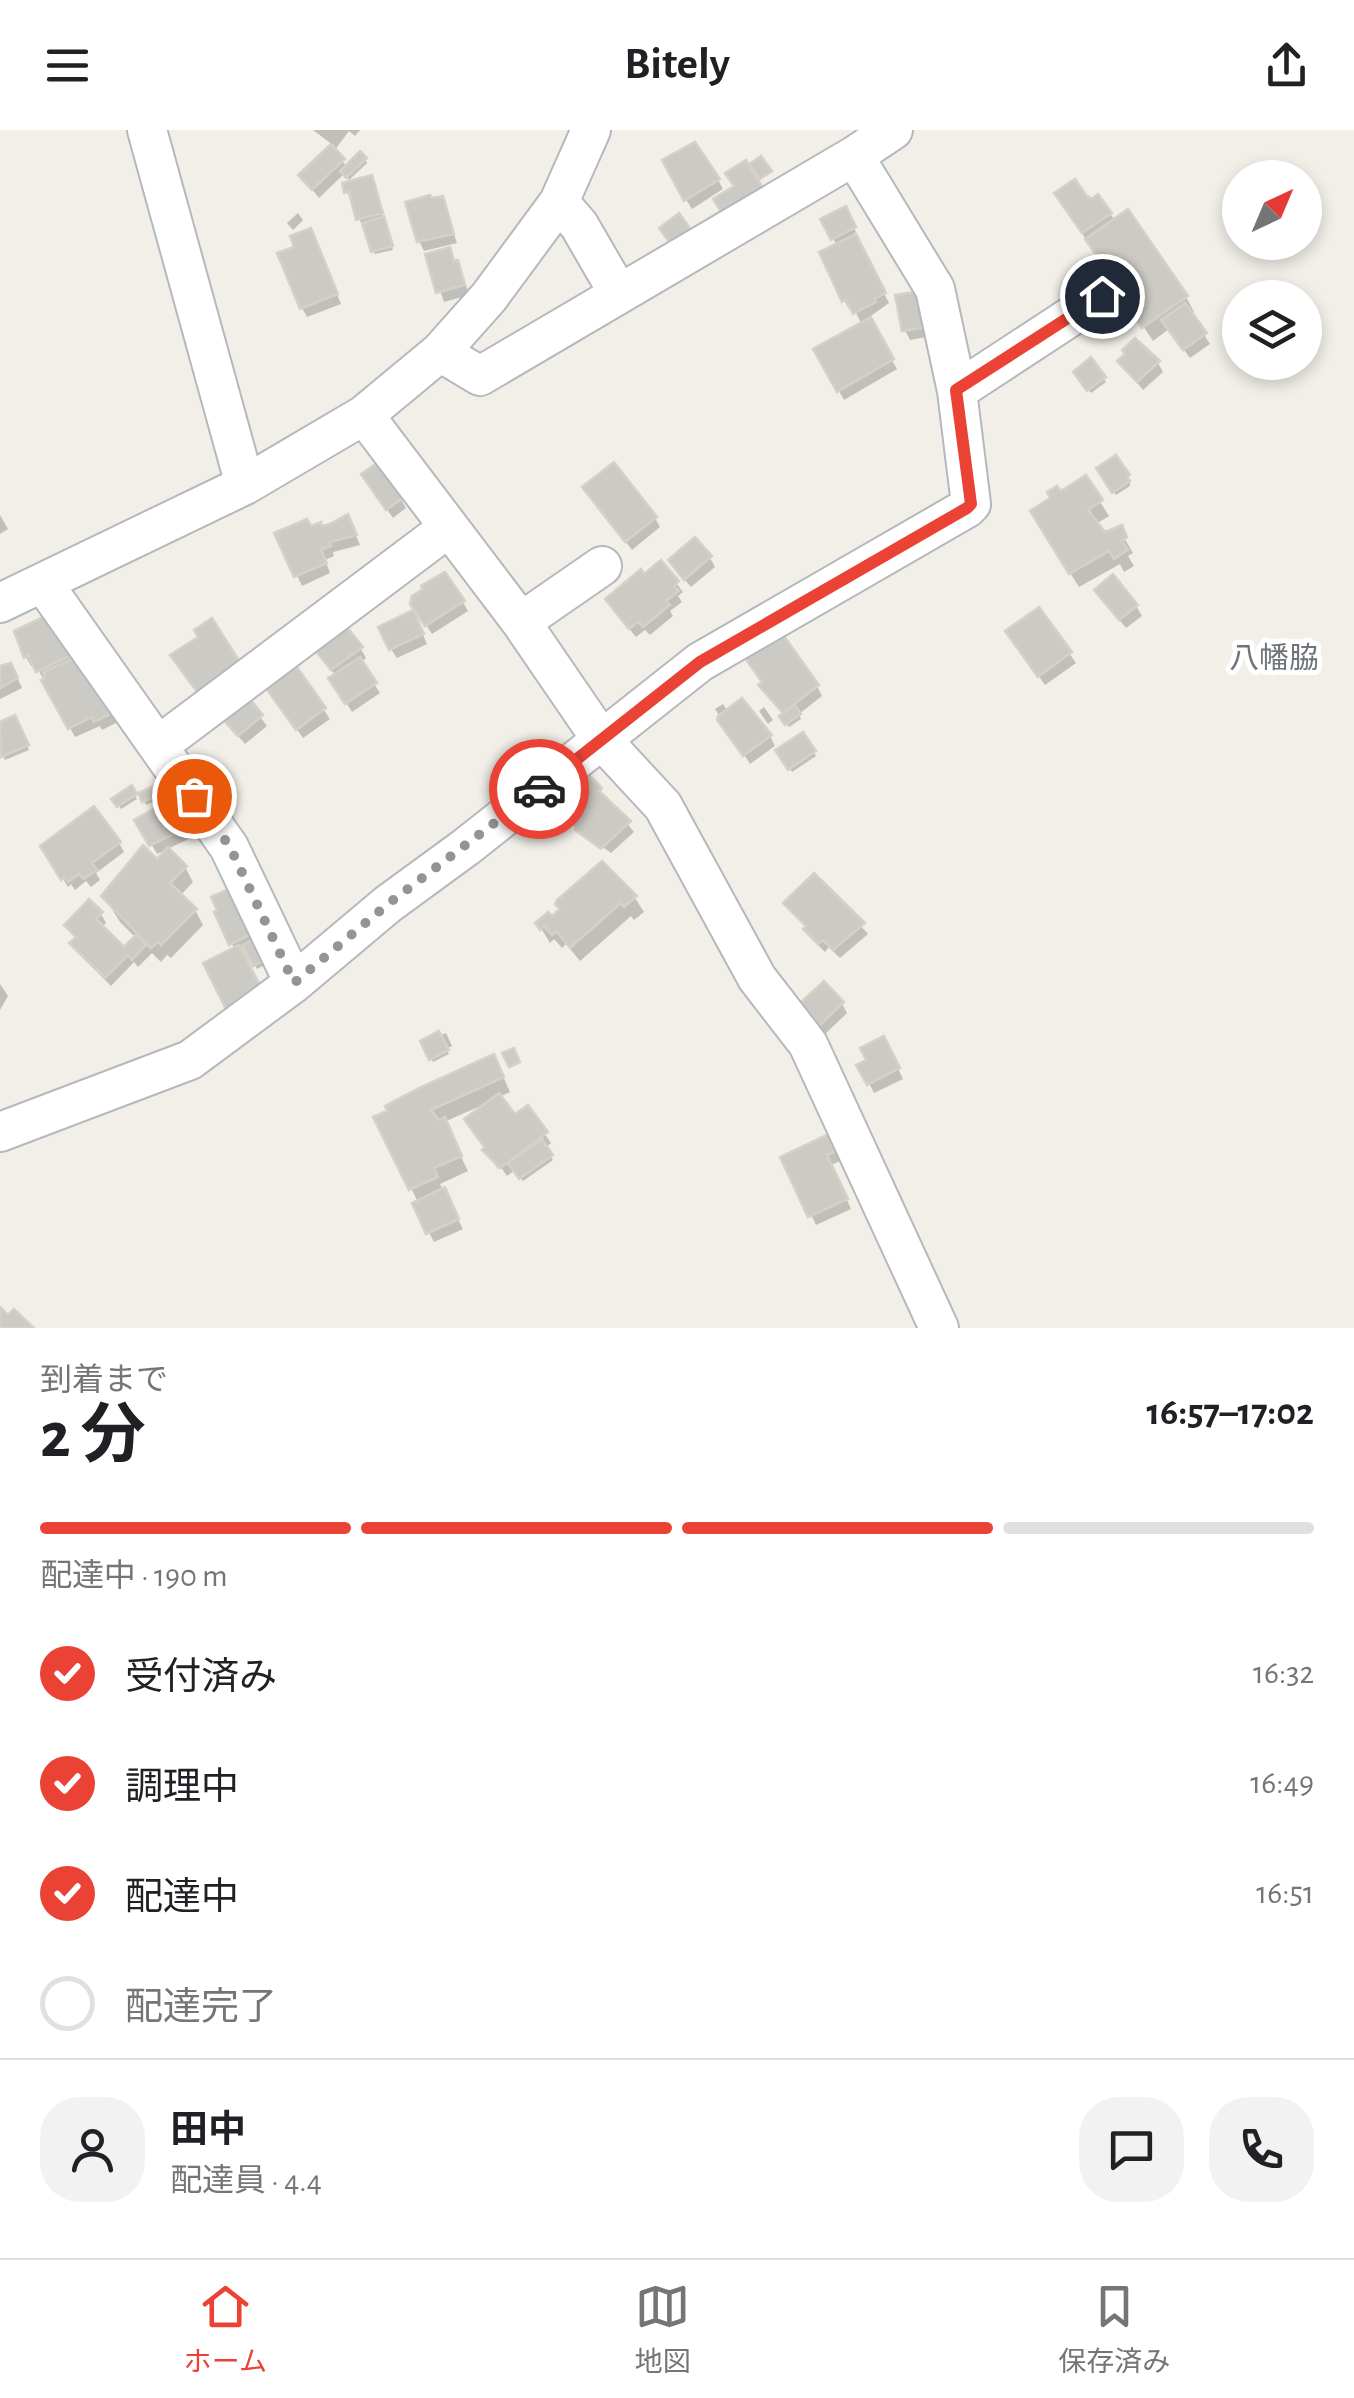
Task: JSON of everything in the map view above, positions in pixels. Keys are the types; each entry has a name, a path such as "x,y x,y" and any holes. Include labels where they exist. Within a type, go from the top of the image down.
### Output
{"street":[{"path":"146,130 245,484"},
{"path":"0,603 245,484 364,415 440,352 518,261 559,202 591,130"},
{"path":"440,352 480,376 893,130"},
{"path":"0,1132 190,1060 294,983 388,904 700,662 971,504 956,390 935,289 854,156"},
{"path":"559,202 579,225 620,294"},
{"path":"956,390 1102,296"},
{"path":"364,415 520,622 601,739 663,806 757,978 808,1044 939,1328"},
{"path":"159,745 448,528"},
{"path":"520,622 602,566"},
{"path":"43,583 230,847 294,983"}],"building":[{"path":"695,142 720,179 684,201 662,160"},
{"path":"331,144 345,159 312,190 298,175"},
{"path":"360,151 367,158 346,178 340,171"},
{"path":"761,156 772,171 760,179 749,164"},
{"path":"746,160 767,195 726,219 713,199 734,186 725,173"},
{"path":"372,175 383,213 356,220 349,192 344,193 342,183"},
{"path":"1075,179 1092,199 1098,194 1112,213 1082,233 1054,193"},
{"path":"430,195 443,196 454,234 417,242 405,202"},
{"path":"846,206 856,227 831,240 820,219"},
{"path":"1128,209 1188,296 1142,328 1124,302 1127,299 1085,239"},
{"path":"679,213 692,231 672,246 659,228"},
{"path":"384,216 393,246 371,252 362,223"},
{"path":"311,228 338,294 300,309 277,253 294,247 290,236"},
{"path":"856,234 886,293 853,314 846,299 842,302 819,252"},
{"path":"450,247 465,285 436,293 425,254"},
{"path":"921,291 928,327 902,331 895,295"},
{"path":"1185,303 1207,333 1183,350 1161,320"},
{"path":"871,317 894,359 837,392 813,349"},
{"path":"1135,338 1160,361 1137,382 1117,361"},
{"path":"1091,357 1106,377 1087,391 1073,372"},
{"path":"1116,455 1130,481 1112,493 1096,468"},
{"path":"381,460 403,498 386,510 361,474"},
{"path":"614,462 657,517 625,542 582,487"},
{"path":"1086,475 1103,500 1088,510 1105,532 1122,525 1127,537 1122,541 1128,550 1114,559 1109,551 1069,574 1030,511 1050,498 1047,492 1057,486 1061,491"},
{"path":"348,514 357,535 330,542 331,546 321,550 327,563 294,577 274,533 307,519 311,526 321,522 322,526"},
{"path":"695,537 712,556 684,580 668,560"},
{"path":"661,560 679,581 674,586 679,591 666,601 670,605 643,627 638,622 629,629 605,599 641,569 644,574"},
{"path":"445,572 465,601 425,626 410,604 412,596"},
{"path":"1113,574 1138,605 1119,620 1094,590"},
{"path":"1039,607 1072,652 1038,677 1005,631"},
{"path":"413,610 424,634 389,650 378,627"},
{"path":"50,614 70,656 36,672 28,655 24,658 14,631"},
{"path":"212,618 240,662 230,668 234,675 203,700 170,655 198,637 194,630"},
{"path":"342,621 363,647 331,670 309,642"},
{"path":"781,632 819,685 783,713 758,685 762,682 745,658"},
{"path":"81,655 113,713 94,722 92,717 68,729 41,680 45,678 43,672"},
{"path":"360,657 377,683 345,704 328,678"},
{"path":"11,663 18,678 0,688 0,666"},
{"path":"294,663 326,708 296,730 263,684"},
{"path":"245,693 263,715 238,736 219,715"},
{"path":"742,698 772,735 743,756 717,720"},
{"path":"795,705 801,714 785,725 779,716"},
{"path":"15,715 29,745 1,757 0,722"},
{"path":"803,732 816,751 788,770 775,750"},
{"path":"587,773 602,788 599,791 631,821 601,849 575,830 577,827 555,807"},
{"path":"159,784 163,793 142,802 138,793"},
{"path":"132,785 137,794 117,807 111,799"},
{"path":"177,796 194,825 149,846 134,820"},
{"path":"94,806 121,842 92,863 97,870 84,879 79,874 68,882 64,877 61,880 40,846"},
{"path":"143,845 157,859 168,847 187,866 170,883 197,909 161,945 158,942 151,948 101,896"},
{"path":"602,861 637,896 624,907 621,903 570,948 556,931 552,935 544,926 540,930 535,923 548,912 552,916 560,909 555,904 557,900"},
{"path":"814,873 865,923 833,950 823,940 818,944 783,903"},
{"path":"238,885 259,930 229,945 211,897"},
{"path":"89,899 103,912 96,919 124,947 136,935 146,945 132,960 128,955 105,978 69,943 76,937 64,925"},
{"path":"261,936 271,957 253,966 242,945"},
{"path":"239,945 260,985 248,991 251,996 226,1009 203,963"},
{"path":"824,981 844,1002 818,1027 798,1005"},
{"path":"439,1031 449,1050 429,1060 420,1041"},
{"path":"884,1036 900,1068 867,1085 856,1065 866,1060 860,1048"},
{"path":"514,1048 520,1062 509,1067 502,1053"},
{"path":"494,1054 504,1077 431,1110 439,1120 445,1117 462,1156 434,1168 438,1177 409,1190 373,1117 419,1088"},
{"path":"499,1093 515,1114 528,1105 548,1132 500,1168 482,1150 485,1148 464,1119"},
{"path":"829,1134 837,1151 827,1155 848,1199 808,1217 780,1157"},
{"path":"542,1139 553,1155 519,1179 508,1163"},
{"path":"445,1187 459,1219 426,1234 412,1203"},
{"path":"0,1307 8,1315 14,1309 34,1328 0,1328"}],"way so far":[{"path":"194,796 230,847 294,983 388,904 539,789"}],"district":[{"name":"八幡脇","path":"1274,659"}],"route":[{"path":"539,789 700,662 967,508 971,504 956,390 1102,296"}]}
